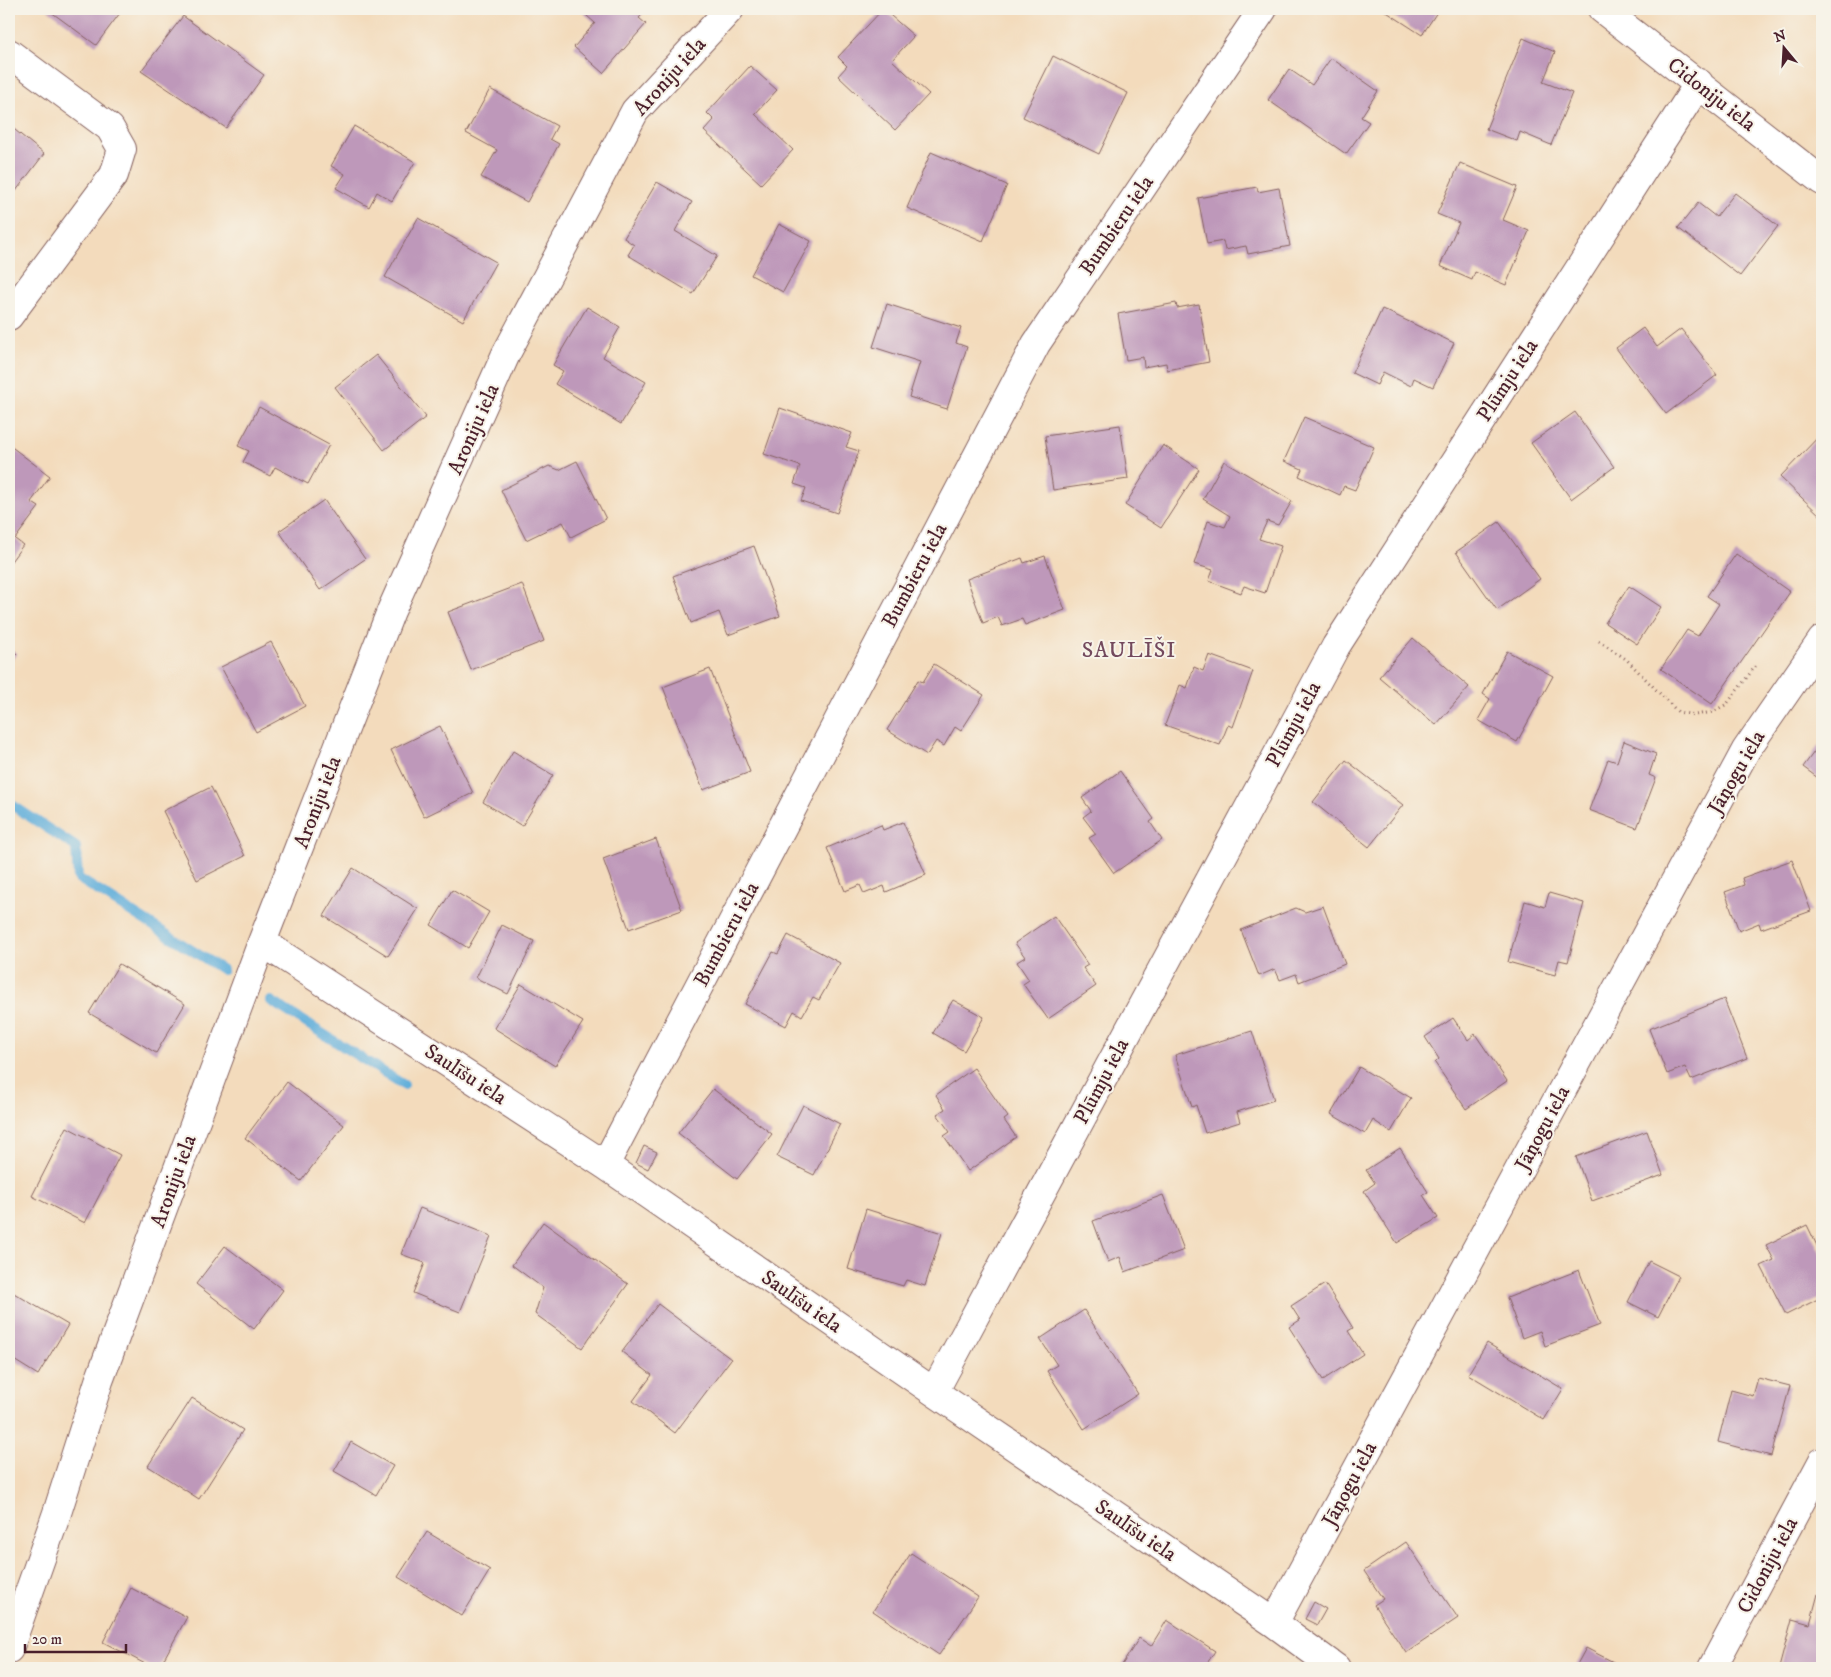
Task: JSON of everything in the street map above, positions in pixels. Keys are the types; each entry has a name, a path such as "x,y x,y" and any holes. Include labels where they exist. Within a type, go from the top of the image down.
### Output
{"street":[{"name":"Aroniju iela","path":"9,1649 99,1381 262,942 391,611 506,354 634,111 730,9"},
{"name":"Bumbieru iela","path":"605,1165 1036,344 1262,9"},
{"name":"Cidoniju iela","path":"1602,9 1822,181"},
{"path":"9,53 110,128 122,149 114,175 9,316"},
{"name":"Plūmju iela","path":"934,1392 1336,646 1699,83"},
{"name":"Jāņogu iela","path":"1274,1623 1746,750 1822,640"},
{"name":"Saulīšu iela","path":"262,942 605,1165 1274,1623 1336,1668"},
{"name":"Cidoniju iela","path":"1712,1668 1822,1462"}],"path":[{"path":"1599,641 1626,658 1678,712 1695,715 1713,712 1727,704 1757,664"}],"building":[{"path":"47,9 123,9 96,45"},
{"path":"579,9 647,9 639,18 646,24 603,73 574,47 595,23"},
{"path":"883,9 914,36 892,60 929,94 895,130 838,76 847,66 838,57"},
{"path":"1382,9 1439,9 1422,35"},
{"path":"183,16 264,75 226,128 141,71"},
{"path":"1523,38 1555,52 1543,82 1572,93 1551,145 1520,132 1517,141 1486,129"},
{"path":"1053,56 1128,93 1099,154 1023,117"},
{"path":"1331,58 1378,91 1361,117 1369,122 1346,154 1268,100 1289,69 1312,85"},
{"path":"750,66 777,90 755,114 793,150 761,184 704,131 714,120 707,113"},
{"path":"490,89 557,126 550,139 559,144 527,202 481,177 497,150 466,133"},
{"path":"9,125 44,154 9,200"},
{"path":"354,126 415,162 392,201 377,192 369,207 336,188 345,174 331,166"},
{"path":"931,152 1007,185 983,241 907,208"},
{"path":"1460,163 1517,187 1503,220 1529,231 1506,285 1475,272 1472,280 1440,266 1459,223 1437,214"},
{"path":"657,182 692,202 675,231 717,256 693,294 628,255 634,245 624,238"},
{"path":"1257,187 1258,192 1279,188 1290,246 1248,254 1246,246 1225,250 1223,241 1207,244 1198,198"},
{"path":"1735,193 1778,226 1740,276 1678,228 1698,203 1716,217"},
{"path":"418,218 496,262 463,321 385,277"},
{"path":"779,224 811,241 783,292 751,275"},
{"path":"1176,303 1177,308 1199,304 1209,362 1167,370 1166,363 1144,367 1143,357 1126,360 1118,314"},
{"path":"887,304 961,328 956,343 967,347 947,409 909,397 920,362 873,347"},
{"path":"587,307 620,327 603,357 646,382 621,424 555,384 563,371 553,365"},
{"path":"1382,309 1454,343 1433,387 1414,378 1411,386 1383,372 1377,385 1352,373"},
{"path":"1643,328 1657,347 1681,329 1717,375 1666,414 1616,348"},
{"path":"376,355 426,417 384,450 335,387"},
{"path":"259,407 329,445 308,484 275,467 270,476 243,462 249,451 238,446"},
{"path":"780,408 852,433 846,447 859,451 837,513 801,501 806,488 794,484 800,466 764,454"},
{"path":"1575,412 1614,467 1571,499 1531,443"},
{"path":"1304,417 1374,447 1355,490 1344,486 1340,495 1299,476 1302,469 1284,461"},
{"path":"1120,425 1128,479 1053,490 1045,436"},
{"path":"1822,433 1822,517 1780,477"},
{"path":"9,445 50,476 31,502 39,507 15,539 23,545 9,564"},
{"path":"1163,445 1199,469 1161,528 1125,505"},
{"path":"577,461 606,519 571,537 563,522 526,540 501,490 549,466 559,470"},
{"path":"1224,461 1292,501 1278,525 1267,521 1259,539 1281,546 1265,593 1244,586 1241,593 1209,581 1213,570 1194,564 1208,521 1225,527 1230,516 1203,499"},
{"path":"324,500 365,559 320,590 279,531"},
{"path":"1499,522 1540,579 1497,610 1456,552"},
{"path":"754,546 780,616 728,635 719,612 691,623 673,576"},
{"path":"1736,554 1790,592 1712,704 1661,669 1687,630 1698,636 1719,604 1707,596"},
{"path":"1045,556 1065,610 1025,625 1022,619 1002,626 998,617 983,623 967,579 1022,558 1024,563"},
{"path":"522,584 544,641 471,670 448,612"},
{"path":"1629,586 1661,607 1637,644 1605,623"},
{"path":"1413,638 1469,687 1436,725 1379,677"},
{"path":"271,642 305,706 256,732 221,667"},
{"path":"9,648 17,653 9,665"},
{"path":"1507,651 1553,676 1517,742 1478,720 1490,699 1483,694"},
{"path":"1209,655 1253,671 1233,727 1228,725 1220,745 1165,725 1180,685 1187,688 1194,667 1203,671"},
{"path":"934,664 984,695 961,731 955,727 944,746 936,741 927,755 887,730 918,680 923,682"},
{"path":"710,669 750,772 703,790 663,687"},
{"path":"440,726 473,793 424,817 391,750"},
{"path":"1624,741 1656,754 1649,775 1656,778 1637,828 1589,810 1608,759 1617,762"},
{"path":"1822,741 1822,781 1803,767"},
{"path":"513,751 553,775 522,826 483,802"},
{"path":"1346,760 1403,805 1369,847 1313,802"},
{"path":"1120,771 1154,819 1150,822 1162,840 1114,873 1089,838 1096,834 1083,817 1091,811 1082,798"},
{"path":"211,787 245,856 197,880 163,811"},
{"path":"903,822 926,875 886,892 884,886 864,894 860,885 845,891 827,848 881,825 883,830"},
{"path":"656,839 682,910 629,929 603,859"},
{"path":"1792,860 1811,911 1761,929 1759,923 1739,931 1725,892 1744,885 1742,878"},
{"path":"353,868 418,909 388,956 324,916"},
{"path":"452,890 489,912 468,948 431,925"},
{"path":"1549,893 1584,903 1568,962 1559,960 1555,975 1508,962 1525,901 1545,907"},
{"path":"1323,906 1345,964 1299,982 1296,974 1280,980 1275,969 1259,976 1241,930 1296,908 1305,912"},
{"path":"1054,916 1088,965 1083,968 1096,986 1048,1019 1023,984 1029,980 1017,962 1025,957 1015,943"},
{"path":"502,925 534,941 508,994 476,978"},
{"path":"788,935 840,963 819,1000 813,997 802,1016 794,1011 786,1026 745,1004 773,952 778,954"},
{"path":"119,964 185,1004 156,1053 89,1013"},
{"path":"521,984 583,1022 555,1066 494,1028"},
{"path":"1724,999 1747,1058 1691,1080 1685,1067 1667,1074 1649,1029"},
{"path":"953,1000 984,1017 964,1051 933,1033"},
{"path":"1453,1018 1468,1040 1475,1034 1507,1081 1466,1109 1435,1063 1439,1059 1425,1037"},
{"path":"1252,1031 1274,1100 1237,1112 1240,1122 1205,1133 1196,1105 1192,1107 1175,1055"},
{"path":"1359,1067 1411,1098 1391,1132 1373,1120 1365,1134 1331,1114"},
{"path":"974,1068 1008,1117 1004,1120 1016,1137 968,1171 944,1136 950,1132 937,1114 945,1109 936,1095"},
{"path":"287,1082 344,1125 301,1181 245,1138"},
{"path":"713,1089 772,1134 737,1179 678,1133"},
{"path":"803,1105 840,1124 814,1175 777,1157"},
{"path":"67,1127 120,1155 85,1223 32,1196"},
{"path":"1647,1131 1663,1175 1592,1201 1576,1157"},
{"path":"644,1146 657,1152 648,1169 636,1163"},
{"path":"1400,1148 1428,1192 1423,1195 1438,1218 1397,1243 1364,1191 1375,1183 1366,1170"},
{"path":"1163,1195 1184,1250 1125,1272 1120,1257 1108,1262 1093,1221"},
{"path":"420,1208 491,1236 460,1312 413,1293 425,1263 401,1254"},
{"path":"866,1209 942,1233 925,1286 906,1280 903,1286 848,1269"},
{"path":"543,1222 628,1284 582,1348 535,1314 543,1288 512,1265"},
{"path":"1807,1225 1822,1256 1822,1297 1786,1315 1761,1266 1774,1260 1766,1245"},
{"path":"225,1246 283,1290 254,1329 196,1284"},
{"path":"1649,1261 1679,1276 1658,1317 1628,1302"},
{"path":"1579,1270 1600,1325 1545,1346 1540,1331 1522,1338 1507,1298"},
{"path":"1325,1284 1353,1328 1348,1331 1363,1354 1323,1380 1289,1327 1300,1320 1291,1306"},
{"path":"12,1292 68,1325 38,1375 9,1357 9,1297"},
{"path":"658,1304 731,1359 675,1433 633,1401 652,1375 622,1352"},
{"path":"1084,1310 1138,1394 1084,1429 1047,1371 1057,1365 1040,1339"},
{"path":"1487,1343 1563,1389 1544,1420 1468,1374"},
{"path":"1758,1378 1790,1386 1771,1456 1718,1442 1731,1390 1753,1396"},
{"path":"192,1398 243,1430 199,1499 148,1466"},
{"path":"351,1442 393,1466 376,1495 334,1471"},
{"path":"427,1532 490,1570 462,1616 398,1577"},
{"path":"1406,1542 1458,1618 1406,1653 1374,1605 1383,1599 1364,1571"},
{"path":"911,1553 978,1597 939,1655 873,1611"},
{"path":"131,1588 187,1617 159,1668 153,1668 103,1642"},
{"path":"1818,1594 1822,1596 1822,1668 1779,1668 1792,1619 1810,1624"},
{"path":"1314,1602 1326,1609 1317,1625 1305,1619"},
{"path":"1167,1620 1215,1651 1204,1668 1120,1668 1139,1638 1151,1646"},
{"path":"1586,1648 1625,1668 1575,1668"}],"waterway":[{"path":"9,803 76,847 78,878 223,970"},
{"path":"271,1001 404,1085"}],"district":[{"name":"SAULĪŠI","path":"1129,649"}]}
